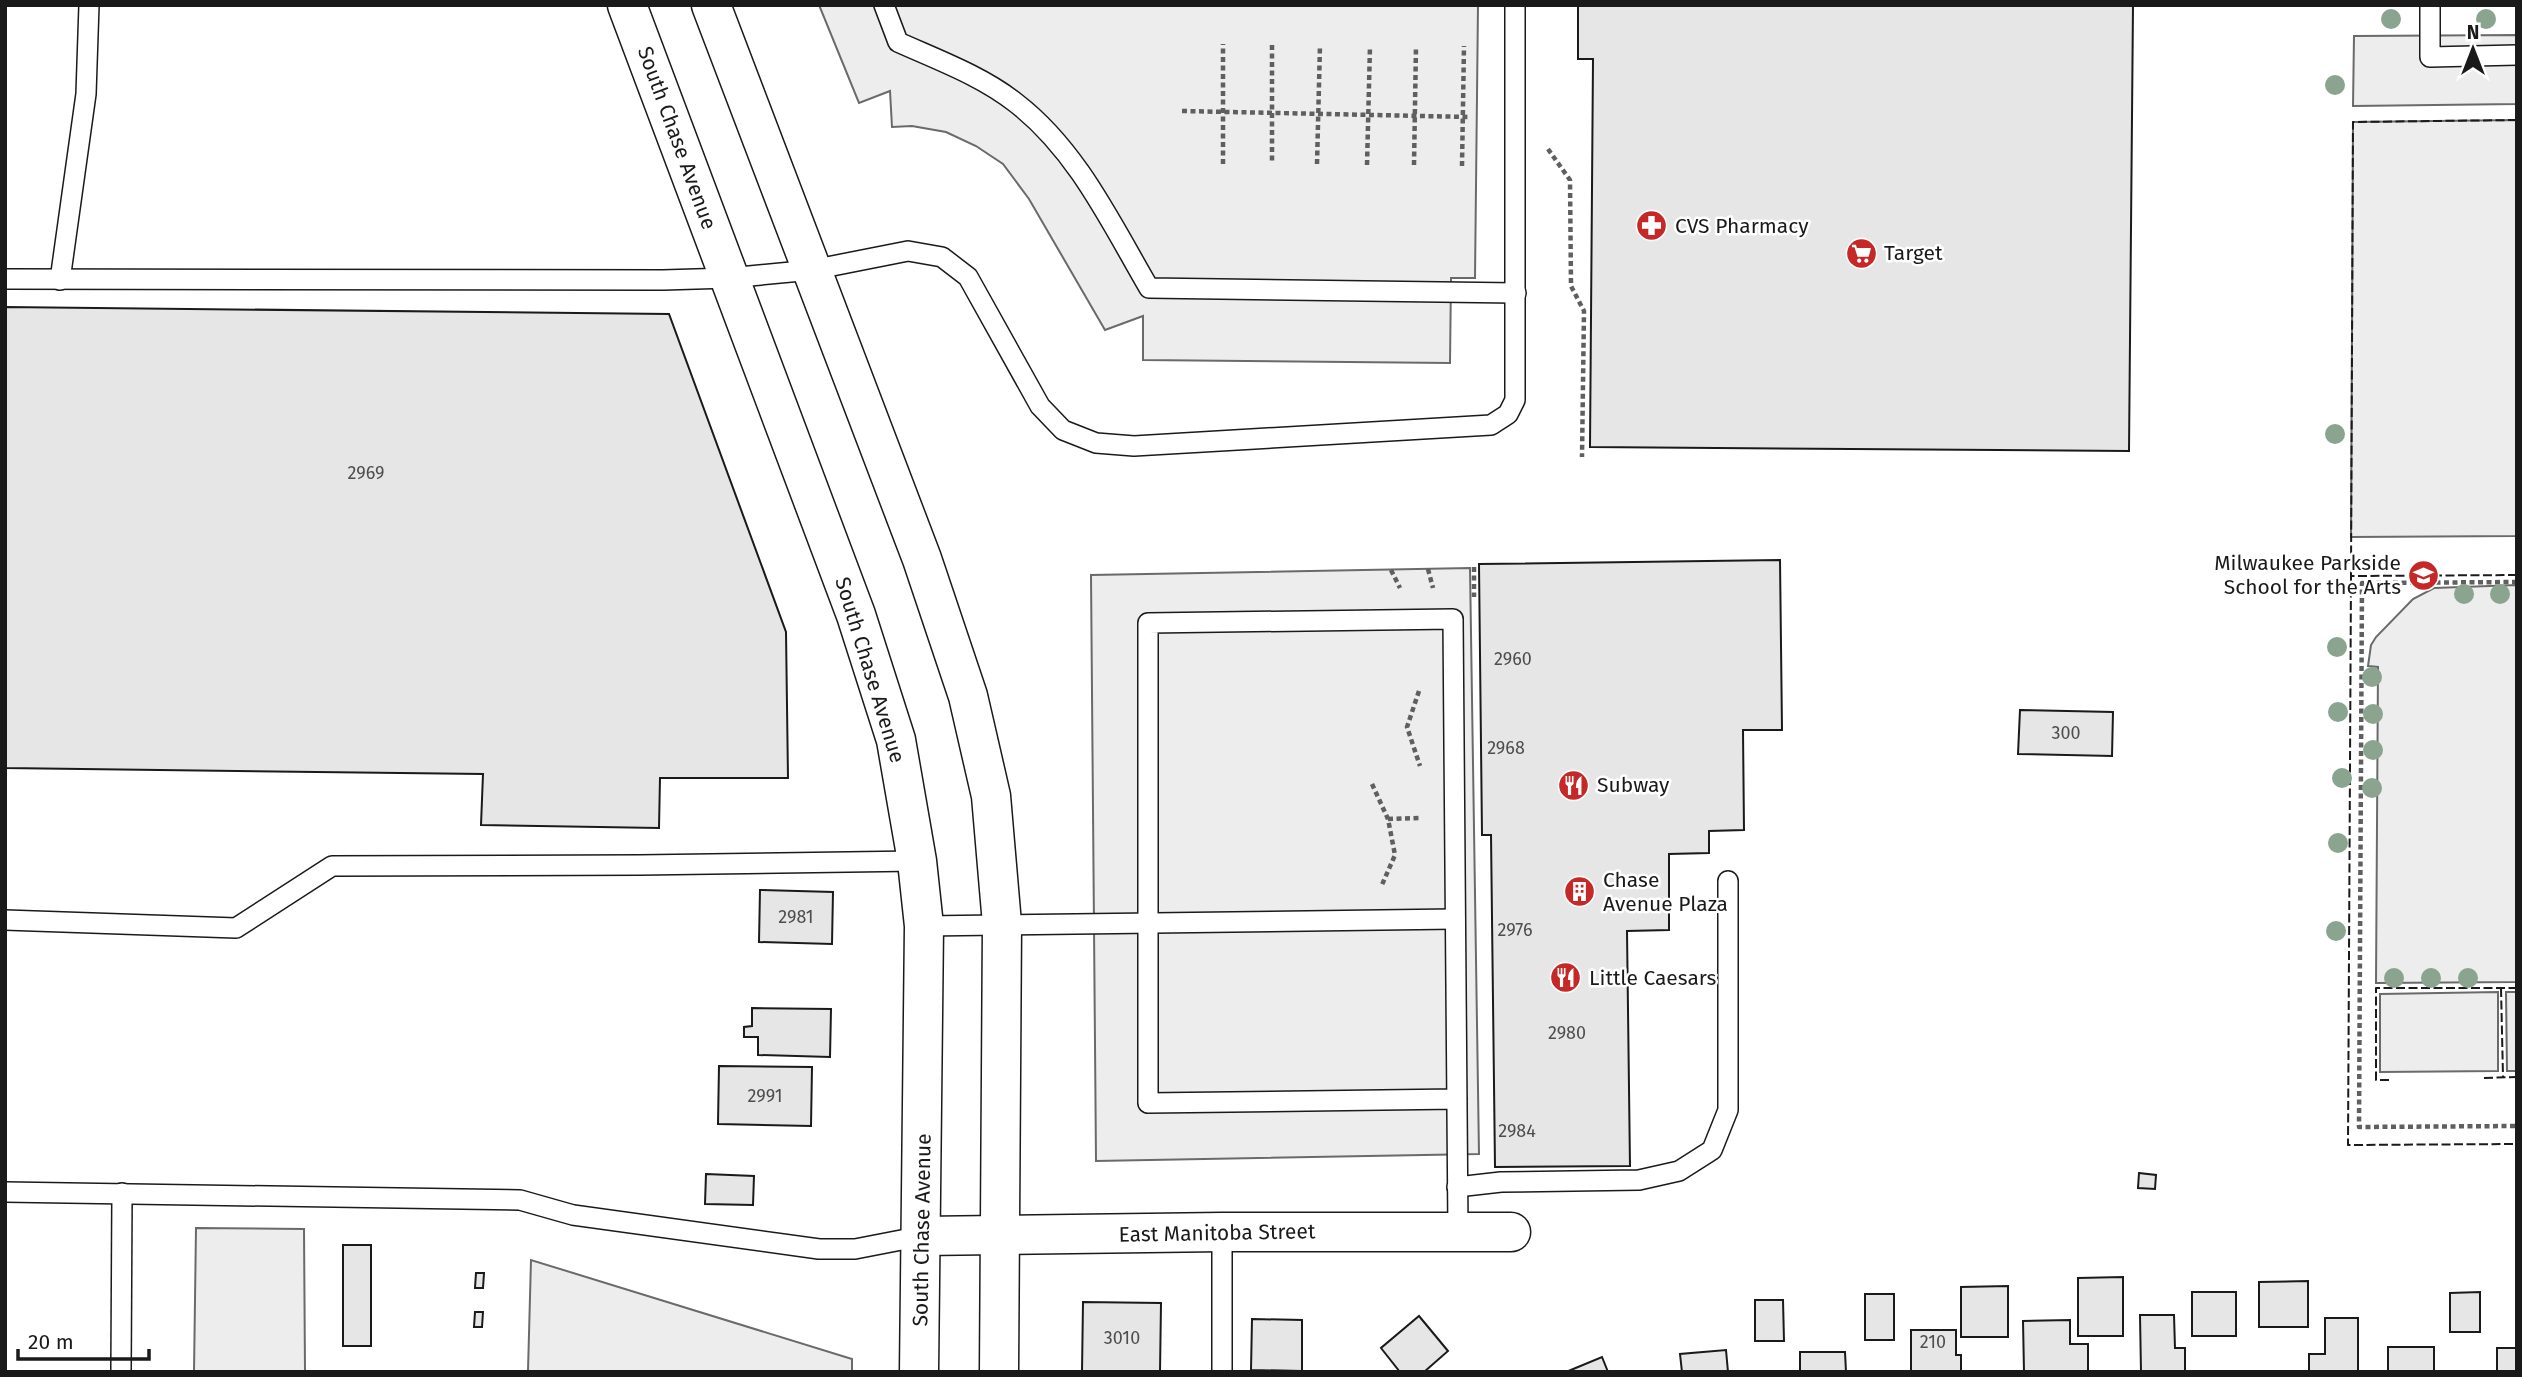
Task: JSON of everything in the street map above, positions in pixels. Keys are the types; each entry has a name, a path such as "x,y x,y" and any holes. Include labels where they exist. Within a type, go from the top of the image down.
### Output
{"main road":[{"name":"South Chase Avenue","path":"627,5 860,627 896,740 918,861 924,926 919,1372"},
{"path":"711,5 922,559 968,696 991,796 1002,925 999,1372"},
{"name":"East Manitoba Street","path":"922,1236 1511,1232"}],"lane":[{"path":"60,280 86,94 89,5"},
{"path":"884,5 898,42 980,80 1016,103 1048,132 1075,163 1149,288 1516,293"},
{"path":"5,279 729,278 811,270 908,251 942,257 968,277 1040,406 1063,430 1096,443 1134,446 1491,425 1508,414 1514,400 1514,5"},
{"path":"2430,5 2430,57 2517,55"},
{"path":"1457,1099 1148,1103 1147,623 1453,619 1457,1099 1457,1187 1458,1231"},
{"path":"5,920 236,928 332,866 918,861"},
{"path":"1457,1187 1501,1182 1639,1180 1679,1171 1712,1150 1728,1110 1728,881"},
{"path":"924,926 1455,919"},
{"path":"5,1192 520,1200 573,1215 819,1249 855,1249 922,1236"},
{"path":"121,1372 122,1193"},
{"path":"1222,1232 1222,1372"}],"path":[{"path":"1223,44 1223,164"},
{"path":"1272,45 1272,164"},
{"path":"1317,164 1320,45"},
{"path":"1367,165 1370,46"},
{"path":"1415,165 1416,46"},
{"path":"1462,166 1464,46"},
{"path":"1182,111 1470,117"},
{"path":"1546,145 1570,180 1571,286 1584,311 1583,457"},
{"path":"2517,582 2362,583 2359,1127 2517,1126"},
{"path":"1372,784 1388,819 1395,855 1381,887"}],"shaded area":[{"path":"819,5 1478,5 1475,278 1451,278 1450,363 1143,360 1143,316 1105,330 1029,199 1003,164 976,146 946,132 912,126 892,127 890,91 859,103"},
{"path":"2517,35 2517,104 2353,106 2354,36"},
{"path":"2517,120 2517,536 2351,537 2353,122"},
{"path":"1470,568 1479,1154 1096,1161 1091,575"},
{"path":"2517,585 2517,982 2376,983 2378,667 2368,666 2371,645 2413,599 2434,588"},
{"path":"2498,992 2498,1071 2380,1072 2380,994"},
{"path":"2506,992 2517,992 2517,1071 2507,1071"},
{"path":"196,1228 304,1229 305,1371 528,1371 531,1260 852,1359 852,1372 194,1372"}],"building":[{"name":"Target","path":"1578,5 2133,5 2129,451 1590,447 1593,59 1578,59"},
{"path":"5,307 669,314 786,632 788,778 660,778 659,828 481,825 483,774 5,768"},
{"name":"Chase Avenue Plaza","path":"1780,560 1782,730 1743,730 1744,830 1709,831 1709,853 1669,854 1669,930 1627,931 1630,1166 1495,1167 1491,835 1482,835 1479,564"},
{"path":"2020,710 2113,712 2112,756 2018,754"},
{"path":"760,890 833,892 832,944 759,942"},
{"path":"752,1008 831,1009 830,1057 758,1055 758,1037 744,1037 744,1027 752,1026"},
{"path":"719,1066 812,1067 811,1126 718,1124"},
{"path":"2139,1173 2156,1175 2155,1189 2138,1188"},
{"path":"706,1174 754,1176 753,1205 705,1204"},
{"path":"343,1245 371,1245 371,1346 343,1346"},
{"path":"476,1273 484,1273 483,1288 475,1288"},
{"path":"2123,1277 2123,1336 2078,1336 2078,1278"},
{"path":"2308,1281 2308,1327 2259,1327 2259,1282"},
{"path":"2008,1286 2008,1337 1961,1337 1961,1287"},
{"path":"2192,1292 2236,1292 2236,1336 2192,1336"},
{"path":"2480,1292 2480,1332 2450,1332 2450,1293"},
{"path":"1865,1294 1894,1294 1894,1340 1865,1340"},
{"path":"1755,1300 1783,1300 1784,1341 1755,1341"},
{"path":"1083,1302 1161,1303 1160,1372 1082,1372"},
{"path":"475,1312 483,1312 482,1327 474,1327"},
{"path":"2140,1315 2174,1315 2175,1348 2185,1348 2185,1372 2141,1372"},
{"path":"1419,1316 1448,1351 1424,1372 1400,1372 1381,1348"},
{"path":"2325,1318 2358,1318 2358,1372 2309,1372 2309,1354 2325,1354"},
{"path":"1252,1319 1302,1320 1302,1371 1251,1370"},
{"path":"2070,1320 2070,1344 2088,1344 2088,1372 2024,1372 2023,1321"},
{"path":"1911,1330 1956,1330 1956,1355 1961,1355 1961,1372 1911,1372"},
{"path":"2388,1347 2434,1347 2434,1372 2388,1372"},
{"path":"2497,1348 2517,1348 2517,1372 2497,1372"},
{"path":"1726,1350 1728,1372 1682,1372 1680,1354"},
{"path":"1800,1352 1845,1352 1846,1372 1800,1372"},
{"path":"1602,1357 1608,1372 1566,1372"}],"fence":[{"path":"2517,120 2353,122 2351,576 2517,575"},
{"path":"2351,576 2348,1145 2517,1144"},
{"path":"2389,1080 2376,1080 2376,988 2517,988"},
{"path":"2501,988 2503,1077"},
{"path":"2484,1078 2517,1077"}],"place":[{"name":"CVS Pharmacy","path":"1652,226"},
{"name":"Target","path":"1861,253"},
{"name":"Milwaukee Parkside School for the Arts","path":"2424,575"},
{"name":"Subway","path":"1574,785"},
{"name":"Chase Avenue Plaza","path":"1580,892"},
{"name":"Little Caesars","path":"1566,978"}]}
